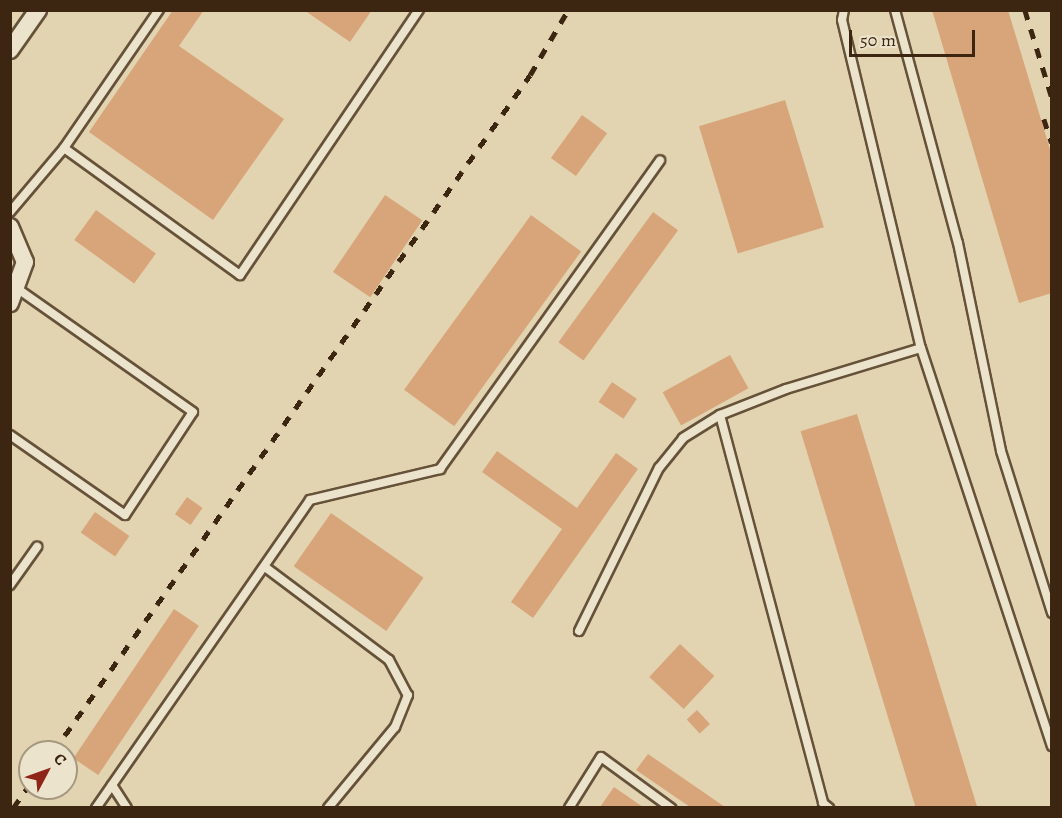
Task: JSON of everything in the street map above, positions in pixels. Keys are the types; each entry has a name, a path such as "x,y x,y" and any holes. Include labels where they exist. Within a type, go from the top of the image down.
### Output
{"street":[{"path":"10,50 38,10"},
{"path":"10,227 25,262 14,296"}],"lane":[{"path":"10,212 63,148 159,10"},
{"path":"63,148 240,275 419,10"},
{"path":"844,10 842,20 921,348 1052,746"},
{"path":"895,10 958,243 1001,451 1052,613"},
{"path":"96,807 310,500 440,469 660,161"},
{"path":"10,435 125,515 193,412 14,296"},
{"path":"579,631 659,468 683,438 720,415 786,390 921,348"},
{"path":"720,415 823,803 829,807"},
{"path":"10,585 37,547"},
{"path":"264,567 389,660 408,695 395,727 328,807"},
{"path":"569,807 601,757 671,807"},
{"path":"112,785 127,807"}],"building":[{"path":"173,10 204,10 179,46 284,119 213,220 89,132"},
{"path":"304,10 372,10 350,42"},
{"path":"932,10 1008,10 1052,156 1052,293 1019,303"},
{"path":"785,100 824,227 738,254 699,126"},
{"path":"582,115 607,133 576,176 551,158"},
{"path":"385,195 422,220 370,297 333,272"},
{"path":"96,210 156,253 134,283 74,240"},
{"path":"653,212 678,230 583,360 558,342"},
{"path":"531,215 581,251 454,426 404,390"},
{"path":"730,355 748,388 681,426 663,392"},
{"path":"612,382 637,399 623,419 599,402"},
{"path":"857,414 977,807 916,808 801,431"},
{"path":"497,451 577,508 616,453 638,469 533,618 511,602 562,529 482,472"},
{"path":"187,497 203,508 191,525 175,514"},
{"path":"95,512 129,536 115,557 81,532"},
{"path":"331,513 424,578 386,631 294,566"},
{"path":"174,609 199,626 98,775 78,761 78,751"},
{"path":"680,644 714,676 684,709 649,677"},
{"path":"697,710 710,724 700,733 687,720"},
{"path":"648,754 725,807 690,807 636,770"},
{"path":"614,787 643,807 600,807"}],"railway":[{"path":"61,740 530,75 568,10"},
{"path":"1025,10 1052,98"},
{"path":"1044,119 1052,143"},
{"path":"13,808 19,800"}]}
